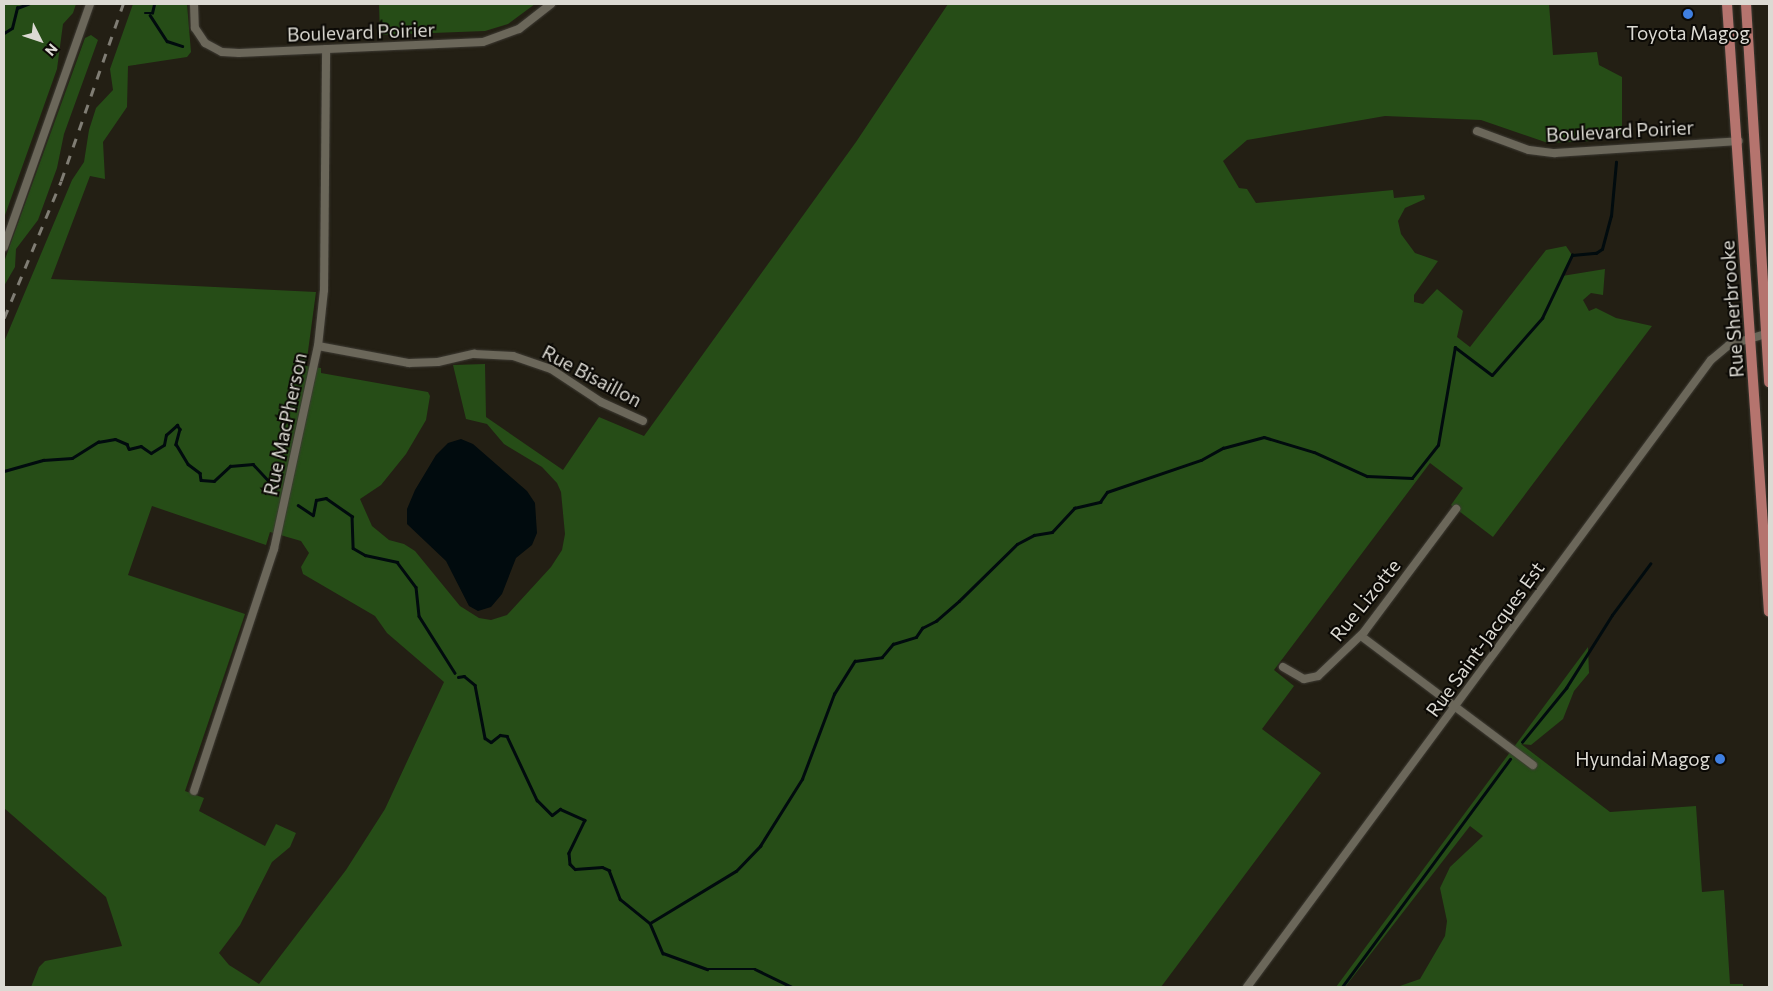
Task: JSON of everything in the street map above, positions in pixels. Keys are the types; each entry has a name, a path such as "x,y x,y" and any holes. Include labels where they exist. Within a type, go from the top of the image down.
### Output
{"main road":[{"name":"Rue Sherbrooke","path":"1728,4 1739,141 1769,612"},
{"name":"Rue Sherbrooke","path":"1746,4 1768,334 1769,382"}],"street":[{"path":"4,247 90,4"},
{"name":"Boulevard Poirier","path":"194,4 198,33 216,50 239,53 488,41 518,29 551,4"},
{"name":"Rue MacPherson","path":"194,791 274,549 318,346 324,290 326,49"},
{"name":"Boulevard Poirier","path":"1477,131 1530,150 1555,153 1739,141"},
{"name":"Rue Saint-Jacques Est","path":"1247,987 1711,360 1729,345 1768,334"},
{"name":"Rue Bisaillon","path":"318,346 416,364 474,354 513,356 551,369 601,402 643,422"},
{"name":"Rue Lizotte","path":"1282,667 1304,680 1314,679 1361,636 1456,509"},
{"path":"1361,636 1533,765"}],"green space":[{"path":"4,4 76,4 73,13 63,24 57,69 4,218"},
{"path":"133,4 187,4 191,52 187,57 128,66 127,107 103,142 105,179 90,176 51,279 316,292 306,366 321,368 321,373 428,392 430,396 426,420 406,454 381,485 360,499 372,526 389,540 404,544 415,551 460,606 479,618 491,620 507,615 551,567 562,550 565,534 561,492 557,483 542,467 504,444 487,424 466,419 453,365 485,364 486,417 563,470 599,417 644,436 856,142 948,4 1549,4 1553,55 1597,52 1599,65 1622,77 1622,134 1593,136 1592,141 1548,143 1481,120 1385,116 1247,140 1223,161 1239,188 1247,189 1256,203 1393,190 1394,198 1424,195 1425,199 1405,208 1398,221 1401,234 1415,253 1438,261 1414,295 1414,302 1423,304 1437,289 1463,311 1457,337 1470,347 1546,250 1566,246 1572,255 1562,276 1605,269 1603,295 1591,293 1583,300 1589,311 1596,308 1616,318 1652,326 1493,537 1451,505 1463,488 1430,463 1274,670 1294,686 1262,729 1321,773 1161,987 31,987 39,967 45,961 122,946 106,897 4,808 4,342 72,180 84,162 89,130 96,108 113,90 110,69","holes":["152,506 266,545 270,532 301,541 309,553 301,567 303,574 375,616 387,633 444,682 385,809 346,870 259,984 229,965 219,953 240,925 272,862 290,847 296,833 276,824 265,846 199,811 204,798 185,791 245,614 128,575"]},
{"path":"379,4 535,4 508,24 485,31 380,35"},
{"path":"91,35 98,40 64,134 57,168 38,220 16,249 15,267 4,286 4,262 85,38"},
{"path":"1588,647 1589,673 1574,691 1563,719 1531,745 1521,744 1610,812 1696,806 1702,892 1724,890 1730,984 1743,984 1743,987 1397,987 1420,979 1445,936 1447,921 1440,888 1450,867 1483,836 1470,826 1345,987 1336,987"}],"shaded area":[{"path":"461,439 473,444 527,491 535,503 537,533 532,545 516,558 502,594 491,607 478,611 469,606 446,561 407,524 407,509 415,490 436,455 448,443"}],"waterway":[{"path":"4,33 12,28 17,8 28,4"},
{"path":"145,13 152,13 154,4"},
{"path":"150,15 167,41 182,46"},
{"path":"650,923 736,871 760,846 802,779 834,694 855,661 882,657 893,644 916,637 922,628 936,621 959,601 1017,544 1034,535 1052,532 1074,508 1100,502 1107,492 1201,460 1223,448 1264,437 1314,452 1367,476 1412,478 1438,445 1455,347 1492,375 1542,318 1572,255 1596,253 1602,249 1611,216 1616,162"},
{"path":"4,471 43,460 72,458 98,442 115,439 127,444 129,449 141,446 151,453 164,445 166,435 177,425 180,429 176,444 188,464 200,473 201,480 214,481 230,466 253,464 275,488"},
{"path":"298,505 313,515 316,500 326,498 352,516 353,548 365,555 397,562 416,587 419,616 455,673"},
{"path":"1522,742 1566,688 1612,615 1650,564"},
{"path":"458,677 464,676 475,685 485,738 491,742 500,735 507,736 537,800 552,815 560,809 585,820 569,853 570,864 575,869 602,867 609,870 620,899 650,923 663,953 707,969 755,969 792,987"},
{"path":"1342,987 1510,759"}],"railway":[{"path":"4,318 61,181 123,4"}],"place":[{"name":"Toyota Magog","path":"1688,14"},
{"name":"Hyundai Magog","path":"1720,759"}]}
